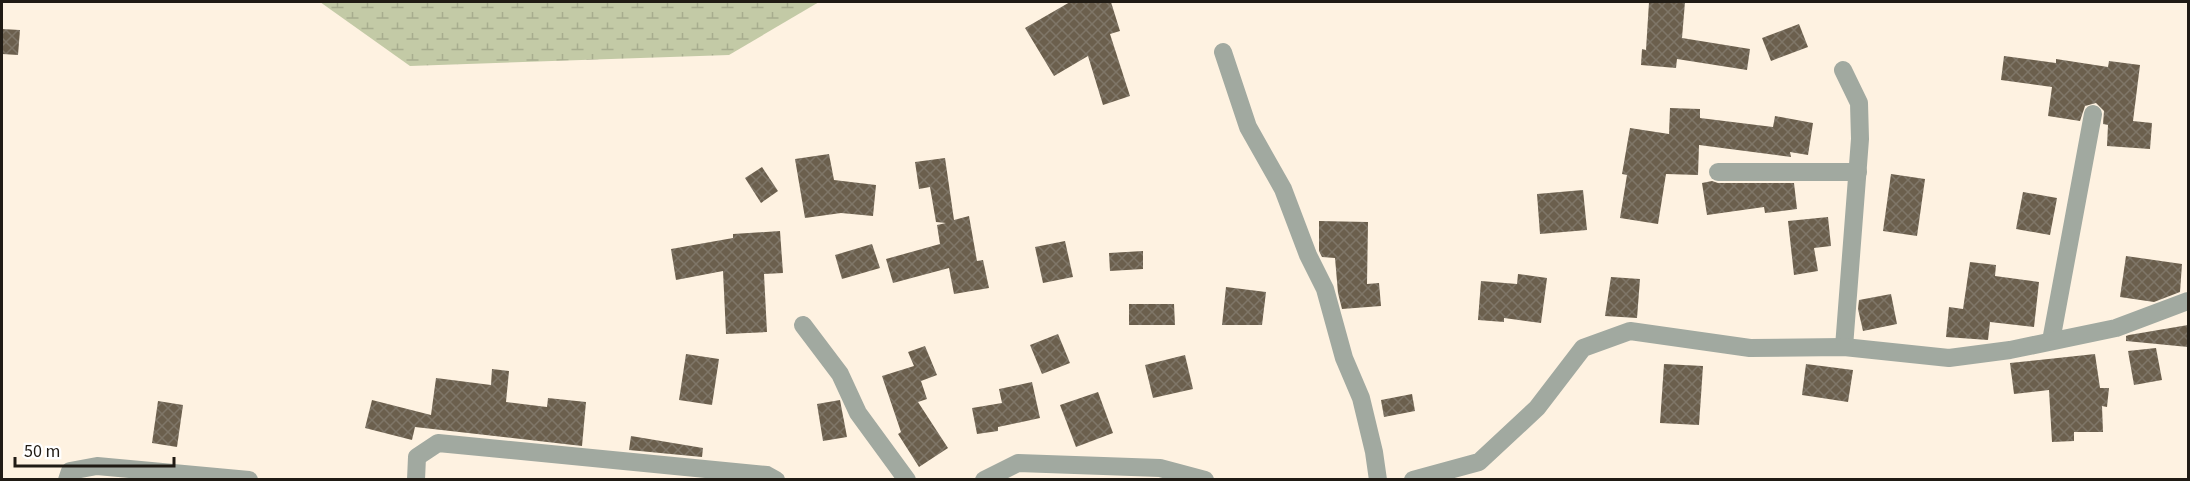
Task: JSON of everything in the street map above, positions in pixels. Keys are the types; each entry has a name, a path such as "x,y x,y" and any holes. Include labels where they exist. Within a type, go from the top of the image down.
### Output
{"street":[{"path":"1223,52 1248,127 1283,189 1308,255 1325,289 1344,358 1361,398 1378,480"},
{"path":"1843,70 1859,103 1860,139 1844,347"},
{"path":"2051,341 2093,114"},
{"path":"1718,172 1858,172"},
{"path":"1413,480 1479,462 1537,408 1583,348 1630,331 1750,348 1844,347 1949,358 2010,350 2116,328 2188,301"},
{"path":"803,325 840,374 858,413 907,480"},
{"path":"416,480 417,457 438,443 767,475 776,480"},
{"path":"984,480 1018,463 1160,468 1205,480"},
{"path":"67,480 70,471 97,466 249,480"}],"green space":[{"path":"320,2 819,2 729,55 410,66"}],"building":[{"path":"1070,2 1111,2 1120,31 1110,34 1130,96 1103,105 1088,56 1054,76 1025,28"},
{"path":"1649,2 1685,2 1682,38 1750,49 1747,70 1677,59 1676,68 1641,65 1642,49 1646,50"},
{"path":"1799,24 1808,47 1771,61 1762,38"},
{"path":"2,29 20,30 18,55 2,54"},
{"path":"2004,56 2056,63 2056,59 2108,67 2109,61 2140,65 2133,121 2152,123 2150,149 2107,146 2108,125 2103,124 2104,111 2096,103 2085,106 2080,121 2048,116 2052,87 2001,80"},
{"path":"1670,108 1700,109 1700,118 1773,127 1775,116 1813,123 1808,155 1790,152 1791,157 1699,145 1698,175 1666,174 1658,224 1620,218 1627,175 1622,174 1630,128 1669,134"},
{"path":"829,154 834,180 876,185 873,216 841,213 805,218 795,159"},
{"path":"945,158 954,220 969,216 977,261 983,260 989,288 954,294 949,268 893,283 886,259 940,244 937,225 946,223 936,222 930,187 919,189 915,162"},
{"path":"762,167 778,191 761,203 745,178"},
{"path":"1891,174 1925,179 1917,236 1883,231"},
{"path":"1712,181 1718,183 1794,183 1797,209 1765,213 1764,207 1707,215 1702,183"},
{"path":"1583,190 1587,230 1540,234 1537,194"},
{"path":"2023,192 2057,198 2050,235 2016,229"},
{"path":"1828,217 1831,246 1814,248 1818,271 1794,275 1788,221"},
{"path":"1319,221 1368,222 1367,284 1379,283 1381,306 1342,309 1335,258 1322,257 1319,251"},
{"path":"780,231 783,273 764,274 767,332 726,334 723,271 676,280 671,249 733,238 733,234"},
{"path":"1065,241 1073,277 1043,283 1035,247"},
{"path":"872,244 880,268 842,279 835,255"},
{"path":"1143,251 1143,269 1110,271 1109,253"},
{"path":"2126,256 2182,264 2180,292 2154,302 2120,297"},
{"path":"1970,262 1996,265 1995,276 2039,282 2034,327 1990,322 1988,340 1946,337 1949,307 1963,309"},
{"path":"1518,274 1547,278 1541,323 1504,318 1504,322 1478,320 1481,281 1517,284"},
{"path":"1611,277 1640,279 1637,318 1605,316"},
{"path":"1226,287 1266,292 1262,325 1222,325"},
{"path":"1891,294 1897,324 1863,331 1858,309 1859,300"},
{"path":"1129,304 1174,304 1175,325 1129,325"},
{"path":"2188,325 2188,347 2126,341 2126,336 2129,335"},
{"path":"1058,334 1070,363 1042,374 1030,345"},
{"path":"925,346 937,375 921,381 927,399 918,402 948,448 919,467 898,434 901,432 882,376 914,366 908,352"},
{"path":"2156,348 2162,380 2134,385 2128,351"},
{"path":"686,354 719,359 712,405 679,400"},
{"path":"2095,354 2100,388 2109,388 2107,407 2102,406 2103,432 2074,432 2074,441 2052,442 2049,390 2014,394 2010,363"},
{"path":"1185,355 1193,389 1153,398 1145,365"},
{"path":"1664,364 1703,366 1699,425 1660,423"},
{"path":"1806,364 1853,370 1848,402 1802,395"},
{"path":"492,369 509,371 506,402 547,407 548,398 586,402 582,446 415,427 412,440 365,428 372,400 431,415 436,378 491,385"},
{"path":"1032,382 1040,418 998,427 998,431 977,434 972,408 1002,403 999,389"},
{"path":"1098,392 1113,433 1076,447 1060,405"},
{"path":"1412,394 1415,411 1384,417 1381,400"},
{"path":"840,400 847,437 823,441 817,404"},
{"path":"158,401 183,405 177,447 152,443"},
{"path":"631,436 703,448 702,457 629,450"}]}
